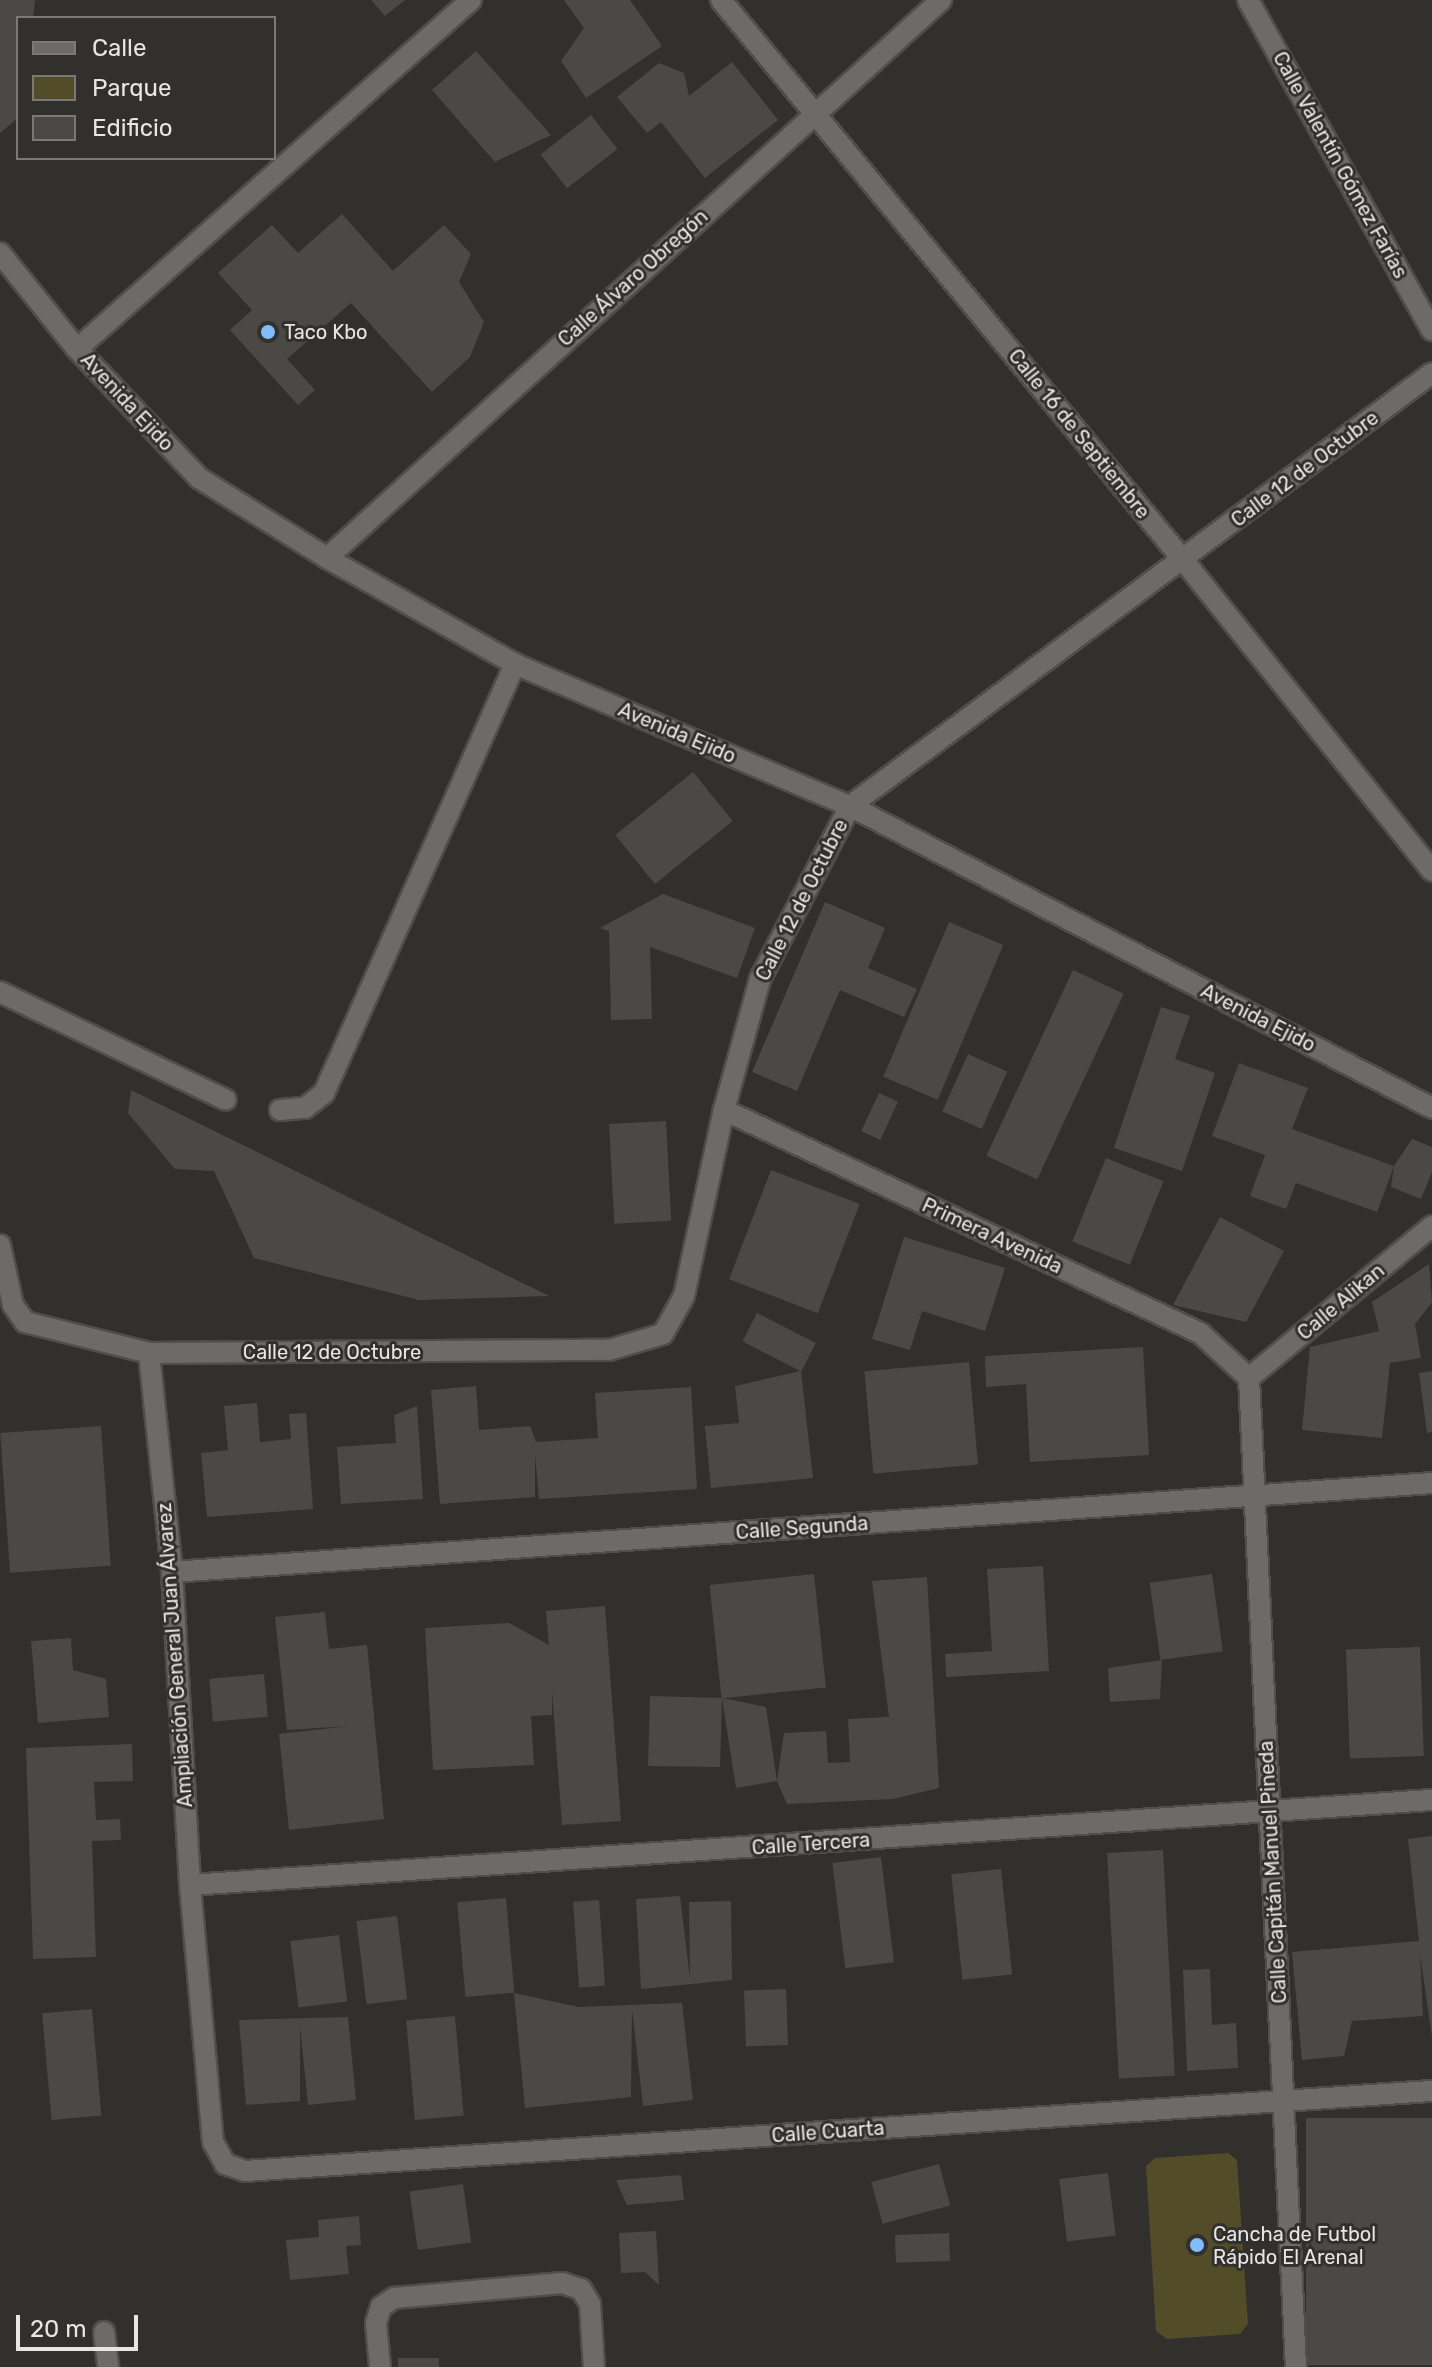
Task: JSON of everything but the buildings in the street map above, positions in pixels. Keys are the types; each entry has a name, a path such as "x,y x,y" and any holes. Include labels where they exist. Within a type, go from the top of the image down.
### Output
{"street":[{"path":"77,349 471,0"},
{"name":"Calle 16 de Septiembre","path":"721,0 1184,561 1432,871"},
{"name":"Calle Álvaro Obregón","path":"327,558 814,112 941,0"},
{"name":"Calle Valentín Gómez Farías","path":"1248,0 1432,330"},
{"name":"Avenida Ejido","path":"0,253 77,349 199,478 327,558 515,664 850,806 1432,1108"},
{"name":"Calle 12 de Octubre","path":"149,1353 609,1350 663,1334 684,1296 724,1110 760,979 850,806 1184,561 1432,373"},
{"path":"280,1110 305,1108 324,1093 515,664"},
{"path":"0,992 226,1100"},
{"name":"Primera Avenida","path":"724,1110 1200,1333 1249,1378"},
{"name":"Calle Alikan","path":"1249,1378 1432,1226"},
{"path":"0,1245 13,1305 25,1322 149,1353"},
{"name":"Ampliación General Juan Álvarez","path":"149,1353 172,1572 190,1885 213,2142 225,2164"},
{"name":"Calle Capitán Manuel Pineda","path":"1249,1378 1296,2367"},
{"name":"Calle Segunda","path":"172,1572 1432,1483"},
{"name":"Calle Tercera","path":"190,1885 1270,1815 1432,1800"},
{"name":"Calle Cuarta","path":"225,2164 245,2171 1432,2091"},
{"path":"380,2367 376,2323 381,2307 394,2298 562,2283 581,2289 590,2304 594,2367"},
{"path":"104,2332 108,2367"}],"green space":[{"name":"Cancha de Futbol Rápido El Arenal","path":"1228,2153 1237,2160 1248,2324 1240,2334 1167,2339 1156,2331 1146,2166 1155,2158"}],"place":[{"name":"Taco Kbo","path":"268,332"},
{"name":"Cancha de Futbol Rápido El Arenal","path":"1197,2245"}]}
